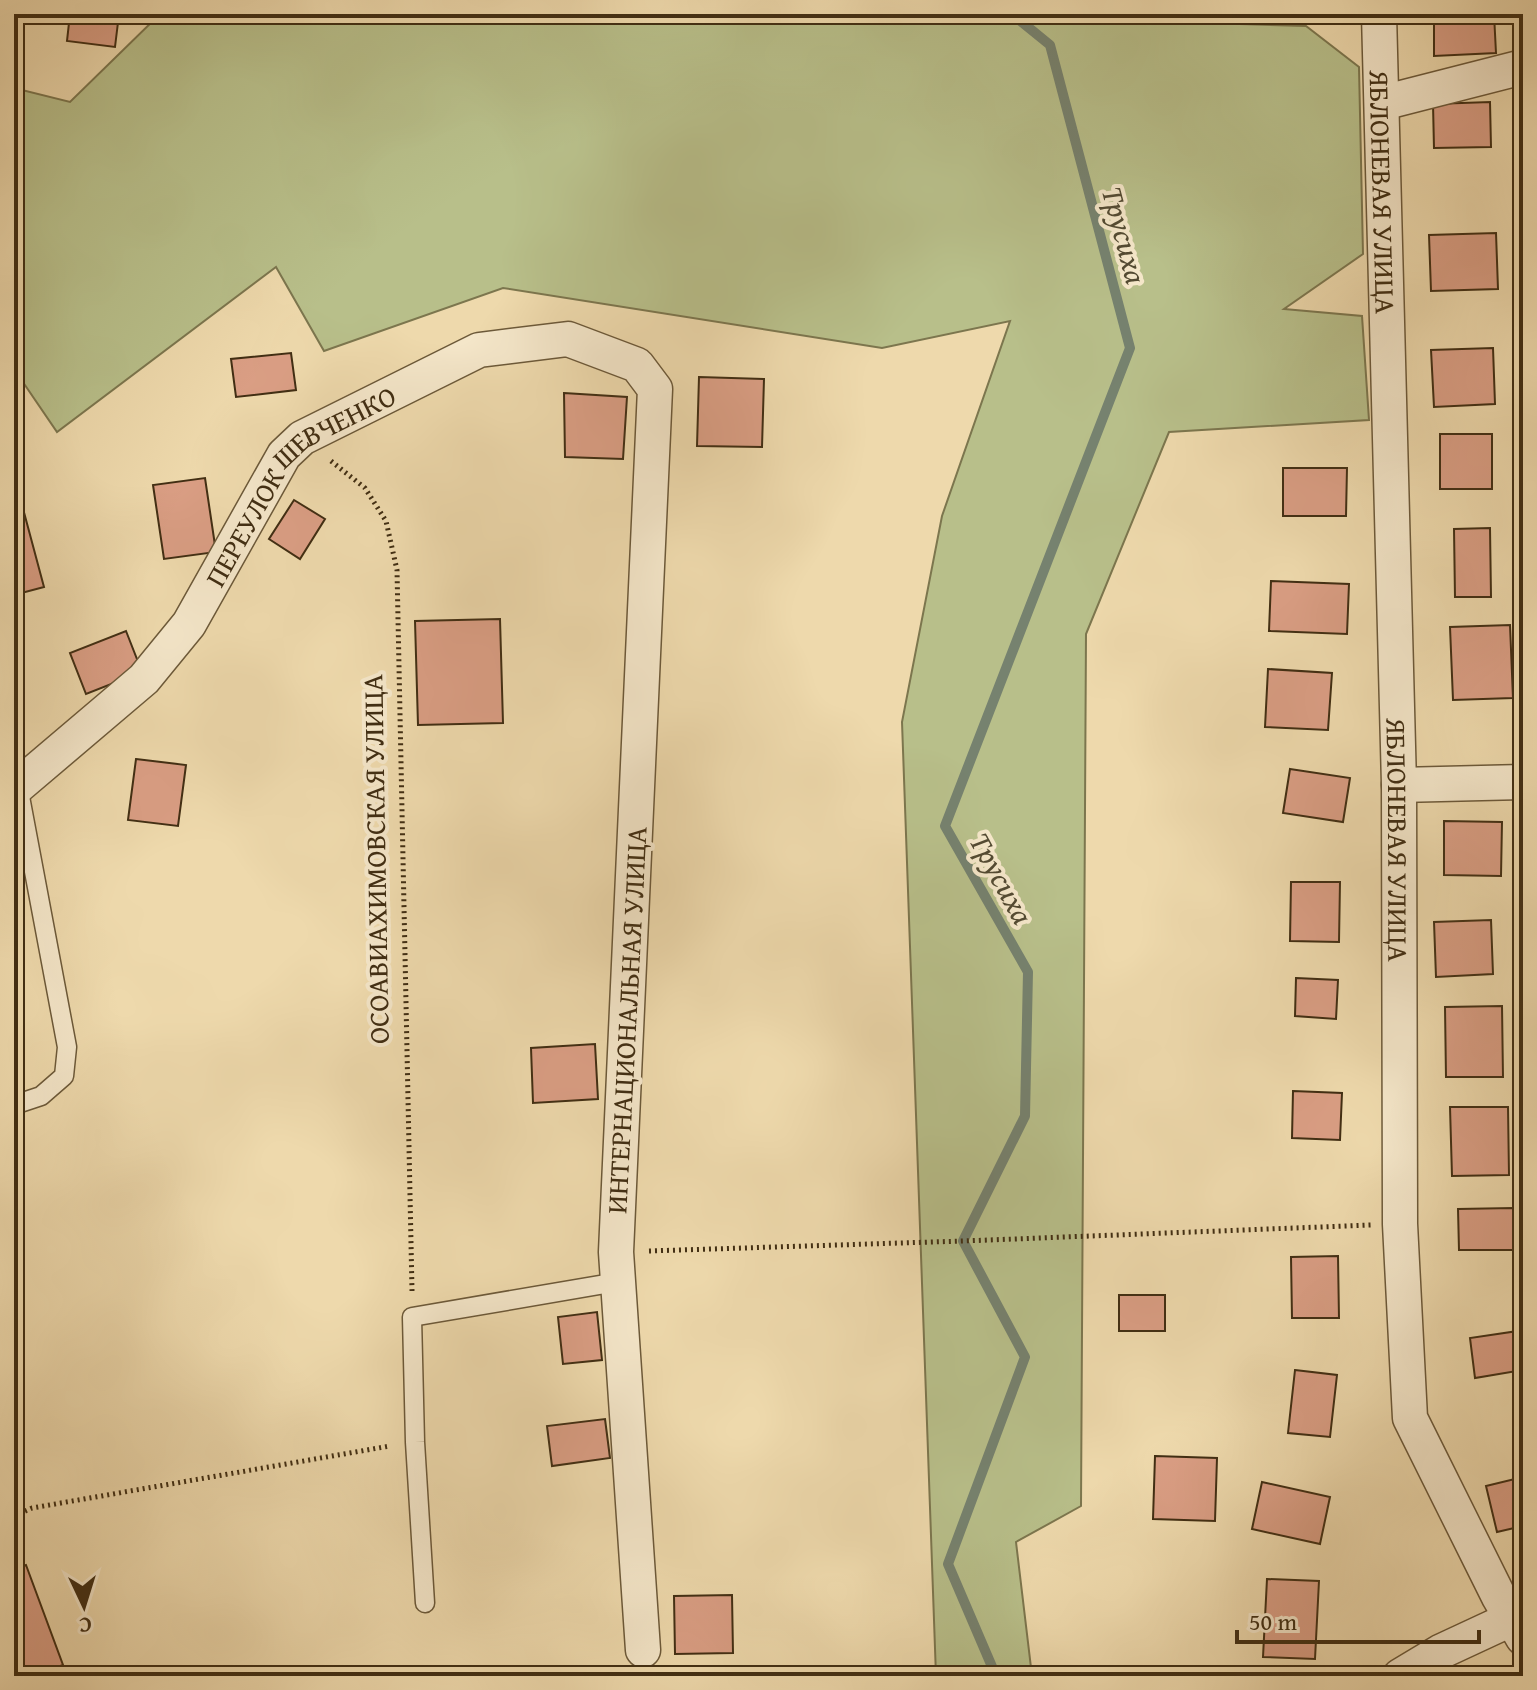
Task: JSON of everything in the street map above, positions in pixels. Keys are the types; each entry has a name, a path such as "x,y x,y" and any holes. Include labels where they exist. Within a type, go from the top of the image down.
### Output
{"street":[{"name":"ЯБЛОНЕВАЯ УЛИЦА","path":"1379,14 1399,785 1400,1224 1410,1418 1514,1609"},
{"path":"1382,103 1523,67"},
{"name":"ПЕРЕУЛОК ШЕВЧЕНКО","path":"16,786 144,679 189,624 284,455 302,438 479,350 568,339 637,365 655,389"},
{"name":"ИНТЕРНАЦИОНАЛЬНАЯ УЛИЦА","path":"643,1650 616,1267 655,389"},
{"path":"1399,785 1523,782"},
{"path":"1400,1676 1514,1609"}],"lane":[{"path":"14,1105 41,1096 64,1076 67,1047 16,786"},
{"path":"425,1603 415,1442 412,1317 616,1267"}],"path":[{"name":"ОСОАВИАХИМОВСКАЯ УЛИЦА","path":"302,438 365,488 386,521 397,570 412,1317"},
{"path":"616,1267 963,1241 1400,1224"},
{"path":"14,1516 32,1508 415,1442"}],"green space":[{"path":"160,14 1101,14 1111,20 1306,26 1359,67 1363,254 1284,309 1362,316 1369,420 1169,432 1086,634 1081,1506 1016,1542 1032,1676 936,1676 902,722 942,516 1010,321 882,348 503,288 324,351 276,267 57,432 14,369 14,88 70,102"}],"building":[{"path":"70,14 119,14 115,47 67,41"},
{"path":"1434,14 1494,14 1496,53 1434,56"},
{"path":"1490,102 1491,147 1434,148 1433,104"},
{"path":"1496,233 1498,289 1431,291 1429,235"},
{"path":"1493,348 1495,404 1434,407 1431,350"},
{"path":"291,353 296,390 236,397 231,359"},
{"path":"699,377 764,379 762,447 697,446"},
{"path":"564,393 627,397 623,459 565,457"},
{"path":"1440,434 1492,434 1492,489 1440,489"},
{"path":"1283,468 1347,468 1346,516 1283,516"},
{"path":"14,475 44,587 14,595"},
{"path":"205,478 216,552 164,559 153,485"},
{"path":"294,500 325,519 300,559 269,539"},
{"path":"1490,528 1491,597 1455,597 1454,529"},
{"path":"1271,581 1349,584 1347,634 1269,631"},
{"path":"500,619 503,723 418,725 415,621"},
{"path":"1510,625 1513,698 1453,700 1450,627"},
{"path":"126,631 142,672 86,694 70,653"},
{"path":"1268,669 1332,673 1328,730 1265,727"},
{"path":"136,759 186,765 178,826 128,820"},
{"path":"1290,769 1350,778 1343,822 1283,813"},
{"path":"1444,821 1502,822 1501,876 1444,875"},
{"path":"1291,882 1340,882 1339,942 1290,941"},
{"path":"1491,920 1493,974 1436,977 1434,922"},
{"path":"1296,978 1338,980 1336,1019 1295,1016"},
{"path":"1502,1006 1503,1077 1446,1077 1445,1007"},
{"path":"595,1044 598,1099 533,1103 531,1048"},
{"path":"1293,1091 1342,1093 1340,1140 1292,1138"},
{"path":"1450,1107 1508,1107 1509,1175 1452,1176"},
{"path":"1513,1208 1513,1250 1459,1250 1458,1209"},
{"path":"1338,1256 1339,1318 1292,1318 1291,1257"},
{"path":"1119,1295 1165,1295 1165,1331 1119,1331"},
{"path":"597,1312 602,1360 563,1364 558,1317"},
{"path":"1518,1331 1523,1370 1475,1378 1470,1338"},
{"path":"1295,1370 1337,1375 1330,1437 1288,1433"},
{"path":"605,1419 610,1458 552,1466 547,1426"},
{"path":"1155,1456 1217,1458 1215,1521 1153,1519"},
{"path":"1523,1477 1523,1526 1497,1532 1486,1486"},
{"path":"1262,1482 1330,1497 1320,1544 1252,1529"},
{"path":"26,1565 63,1665 33,1676 14,1676 14,1569"},
{"path":"1267,1579 1319,1581 1315,1659 1263,1657"},
{"path":"732,1595 733,1653 675,1654 674,1596"}],"waterway":[{"name":"Трусиха","path":"996,1676 948,1564 1025,1357 963,1241 1025,1116 1028,972 945,826 1130,348 1050,45 1012,14"}]}
